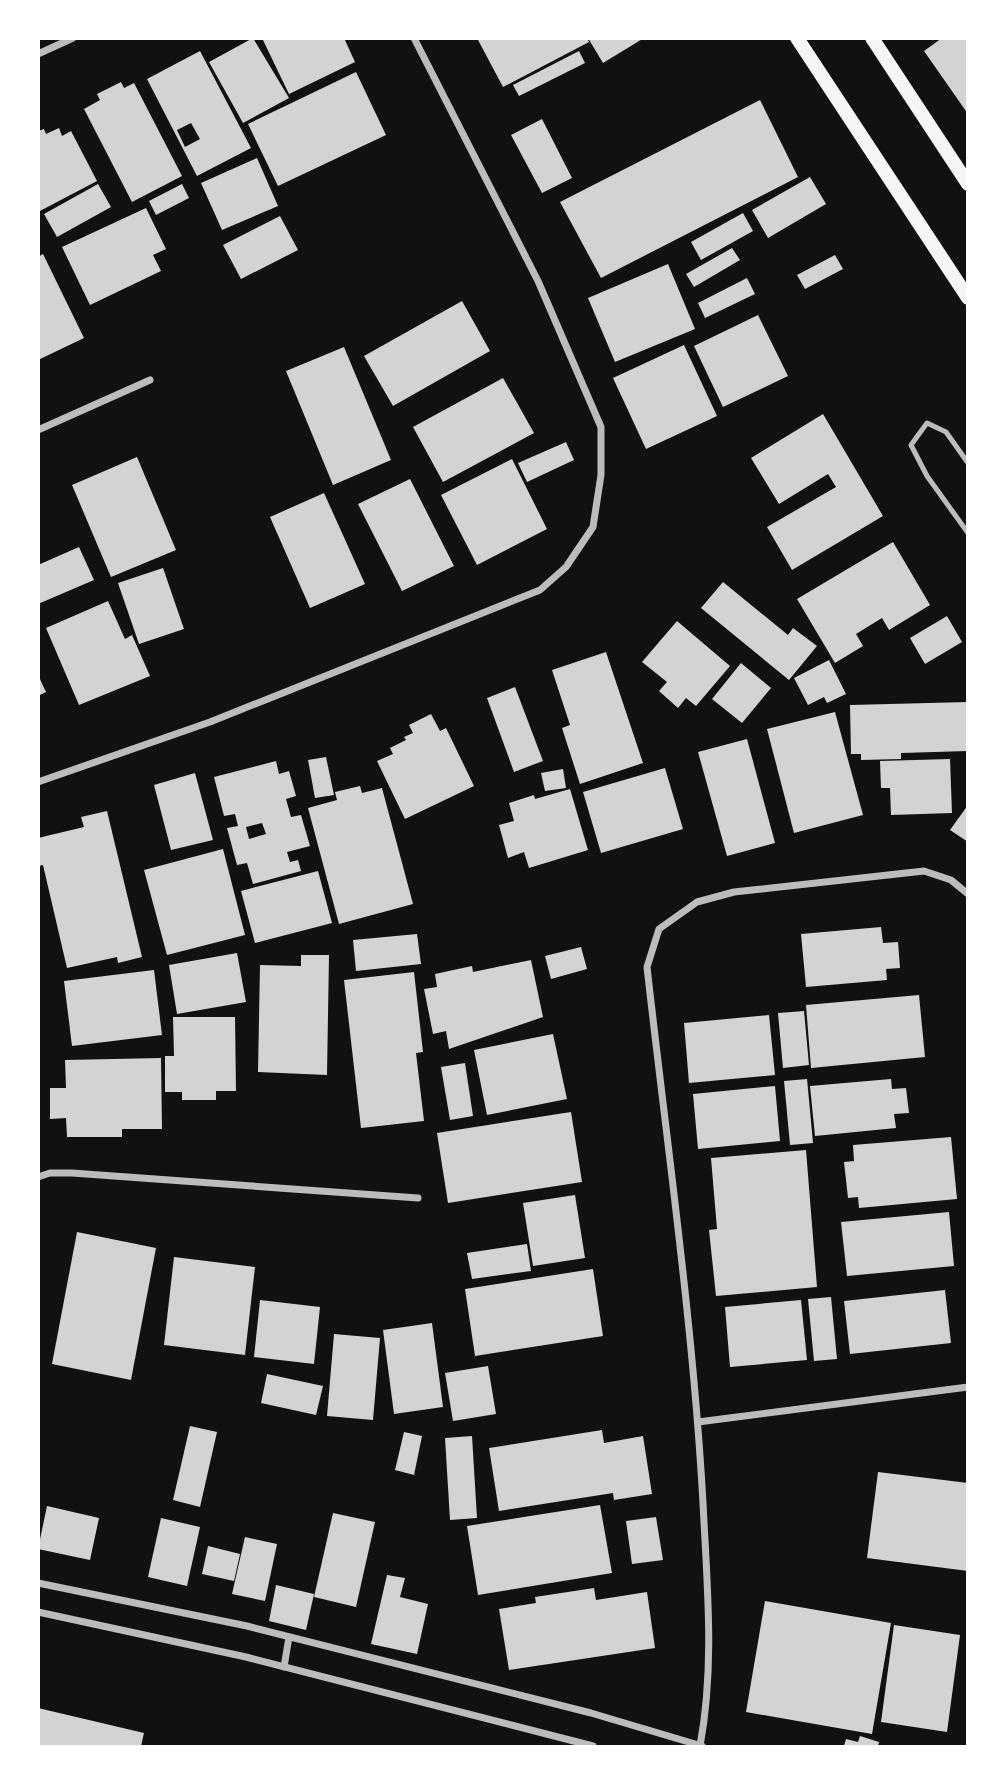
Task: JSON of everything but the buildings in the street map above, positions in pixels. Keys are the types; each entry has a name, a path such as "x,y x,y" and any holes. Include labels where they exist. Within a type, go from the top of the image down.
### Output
{"main road":[{"path":"797,38 968,298"},
{"path":"872,38 968,184"}],"street":[{"path":"38,54 73,38"},
{"path":"38,782 222,717 541,590 566,567 593,527 601,475 601,427 538,281 414,38"},
{"path":"38,429 150,380"},
{"path":"38,1583 289,1637 591,1713 701,1746 710,1644 698,1422 647,967 659,929 697,902 734,892 924,871 951,880 968,894"},
{"path":"38,1177 50,1173 72,1173 418,1198"},
{"path":"698,1422 968,1387"},
{"path":"38,1612 284,1667 593,1746"},
{"path":"284,1667 289,1637"}],"lane":[{"path":"968,463 946,432 927,424 911,445 927,476 968,533"}]}
